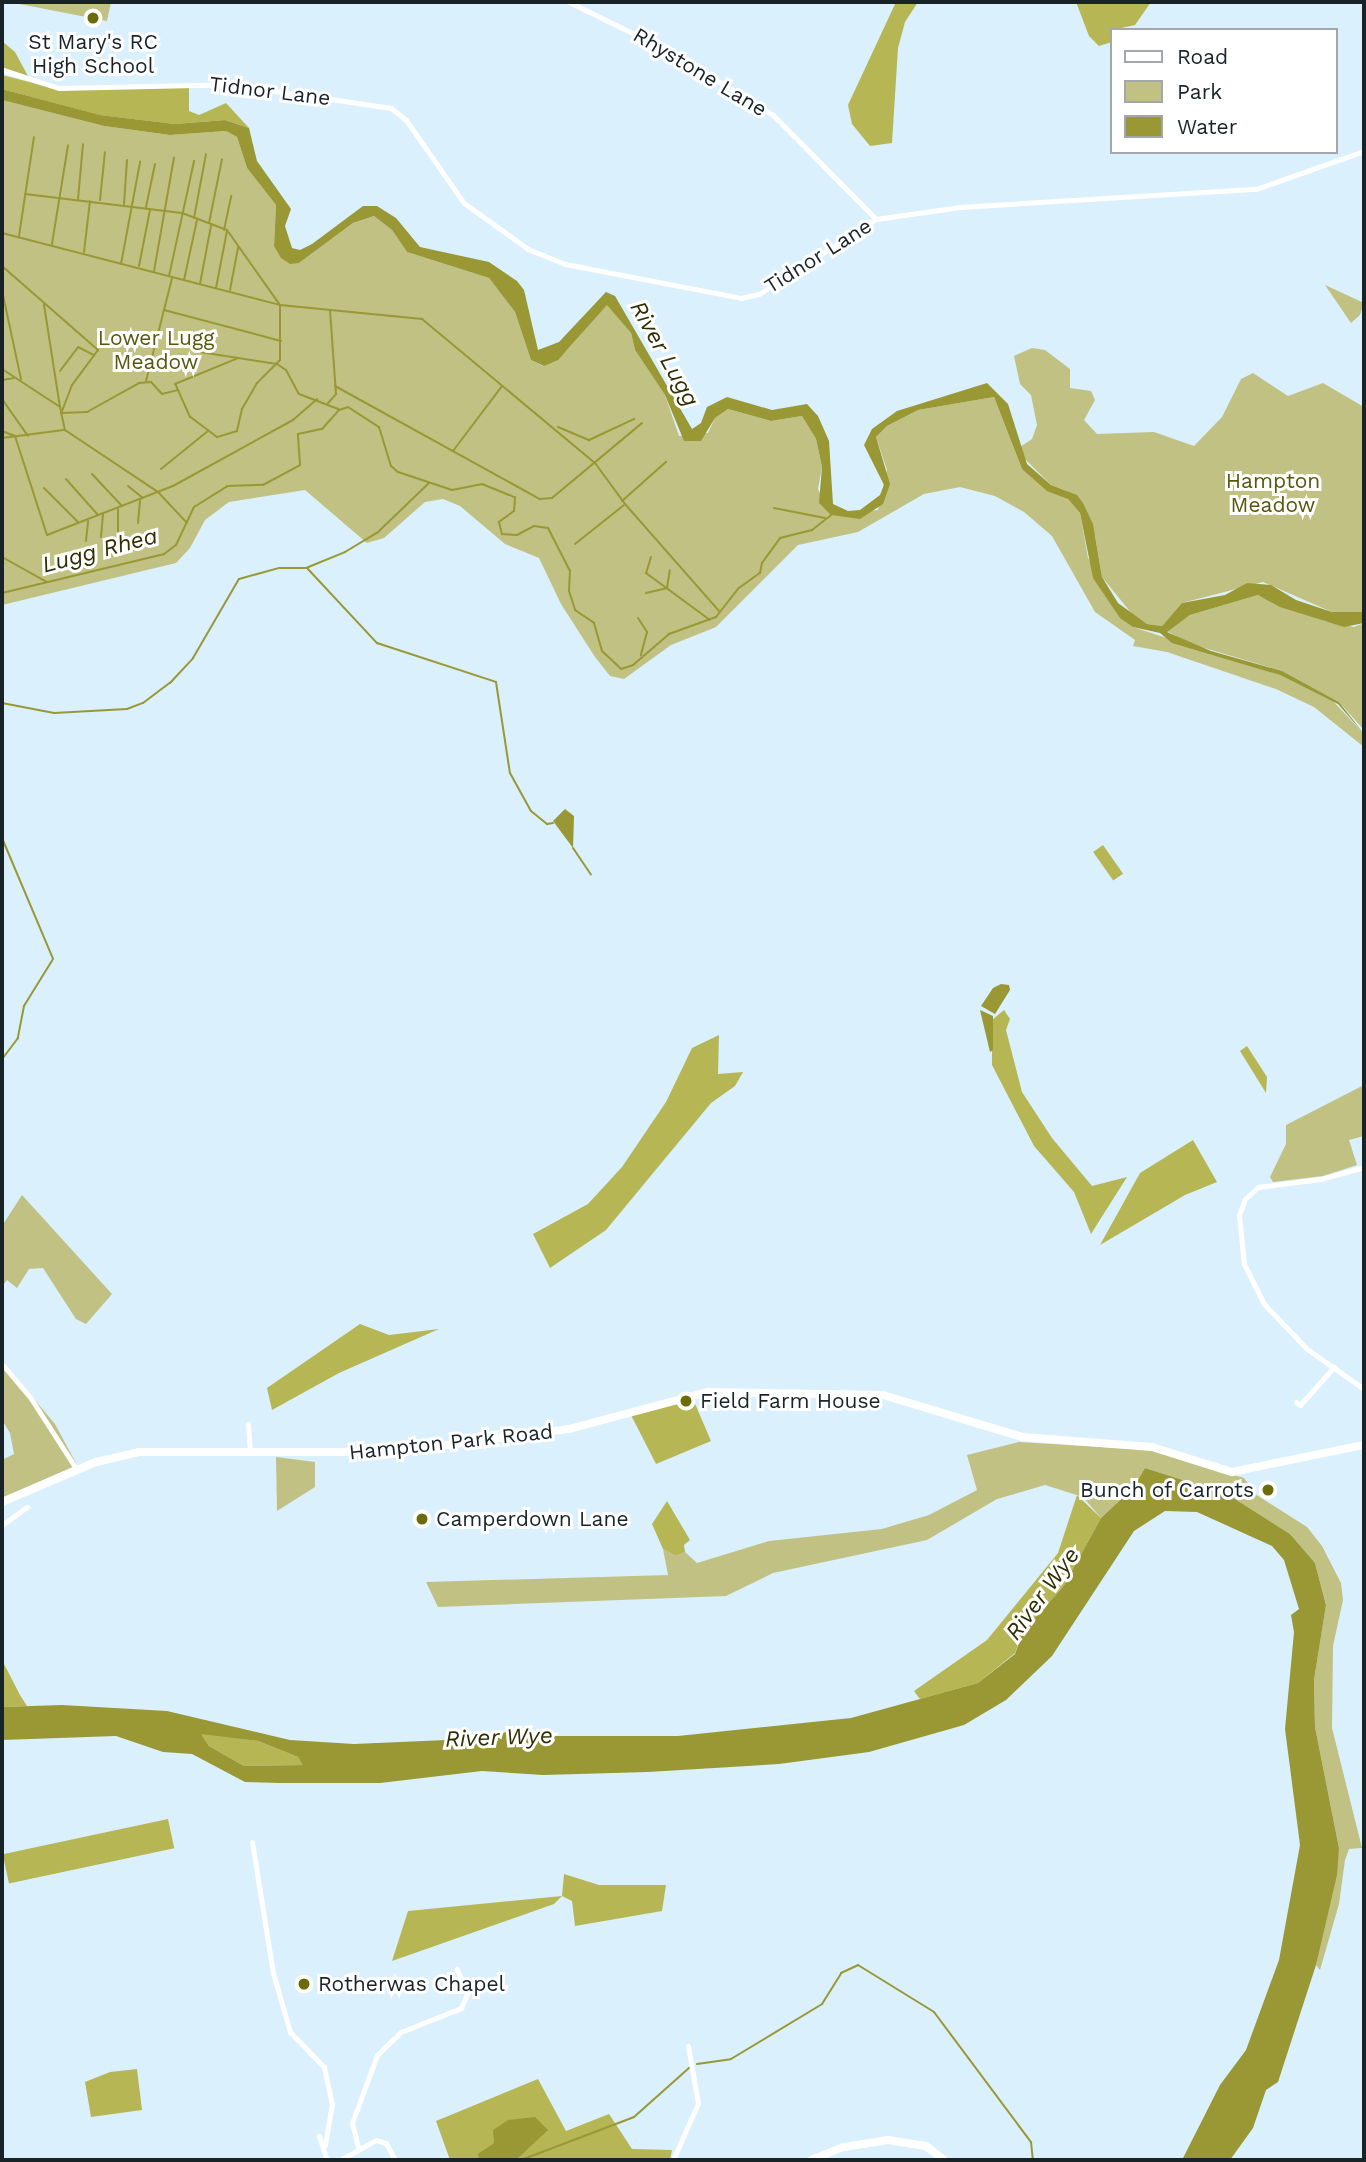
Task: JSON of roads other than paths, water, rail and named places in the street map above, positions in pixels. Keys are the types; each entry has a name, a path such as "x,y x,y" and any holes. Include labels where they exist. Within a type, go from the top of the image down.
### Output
{"main road":[{"name":"Hampton Park Road","path":"2,1502 77,1470 139,1452 354,1455 504,1439 591,1424 708,1392 859,1393 905,1399 1022,1437 1152,1447 1232,1472 1364,1446"},
{"path":"811,2160 844,2147 888,2140 926,2146 944,2160"}],"street":[{"name":"Rhystone Lane","path":"569,2 671,52 774,115 876,219"},
{"name":"Tidnor Lane","path":"2,70 40,84 71,89 229,84 391,108 406,120 464,203 528,249 565,264 645,276 713,295 741,298 759,294 876,219 960,207 1256,189 1364,151"},
{"path":"1364,1167 1321,1180 1258,1187 1245,1199 1239,1215 1244,1264 1257,1294 1307,1349 1364,1389"},
{"path":"2,1364 30,1397 77,1470"},
{"path":"1299,1405 1334,1367"},
{"path":"248,1424 250,1452"},
{"path":"238,1432 248,1432"},
{"path":"2,1525 27,1507"},
{"path":"252,1842 273,1973 290,2032 324,2067 332,2104 325,2145 327,2160"},
{"path":"358,2147 352,2123 377,2055 391,2038 465,2003 467,1994 457,1969"},
{"path":"673,2160 698,2103 688,2046"},
{"path":"319,2136 325,2145"},
{"path":"340,2160 358,2147 381,2140 395,2160"}],"water":[{"path":"2,89 100,115 175,124 225,120 249,128 257,161 291,209 285,226 292,248 300,250 312,244 363,206 377,206 396,218 420,247 489,262 517,281 524,290 538,350 559,342 606,292 615,296 692,429 701,423 707,407 727,397 772,410 807,404 818,416 829,441 833,504 848,511 860,510 880,495 884,485 864,445 872,429 897,411 987,383 1008,404 1027,464 1051,485 1077,495 1083,503 1093,524 1102,577 1118,603 1147,624 1162,626 1182,603 1225,595 1247,583 1271,585 1296,600 1332,612 1364,612 1364,623 1344,627 1280,607 1258,595 1190,615 1167,632 1211,651 1282,671 1339,702 1364,734 1338,704 1280,675 1172,643 1160,633 1133,627 1120,618 1093,578 1080,513 1068,499 1047,491 1022,469 994,397 918,410 887,426 876,437 890,484 883,504 860,519 831,515 819,503 822,467 816,439 802,416 771,421 728,409 715,418 701,441 684,441 665,395 635,350 631,333 607,305 558,360 544,366 531,360 515,312 489,278 407,252 392,230 374,216 353,223 299,263 290,264 281,258 274,246 276,205 247,168 237,137 226,131 170,135 104,126 2,100"},
{"path":"565,809 574,816 573,848 553,821"},
{"path":"1001,984 1009,985 1010,990 995,1014 981,1006 993,988"},
{"path":"980,1010 993,1016 993,1050 990,1052"},
{"name":"River Wye","path":"1145,1468 1227,1494 1290,1534 1315,1563 1326,1605 1314,1680 1315,1727 1339,1848 1337,1875 1316,1965 1278,2082 1266,2090 1253,2128 1230,2160 1182,2160 1220,2085 1246,2050 1279,1960 1300,1845 1285,1729 1294,1632 1291,1615 1299,1609 1284,1560 1272,1546 1197,1512 1165,1511 1134,1531 1052,1656 1006,1700 964,1725 869,1752 779,1764 648,1772 543,1775 482,1771 380,1783 280,1783 245,1782 192,1754 163,1752 116,1736 2,1740 2,1707 62,1705 167,1711 290,1740 354,1744 492,1738 508,1731 517,1736 678,1736 851,1718 978,1683 1015,1654 1023,1631 1063,1587 1101,1518 1133,1488","holes":["201,1734 258,1741 298,1757 303,1765 244,1766 209,1746"]},
{"path":"535,2117 548,2130 516,2160 479,2160 478,2154 494,2143 493,2130 508,2120"}],"waterway":[{"path":"19,236 34,137"},
{"path":"78,199 83,144"},
{"path":"52,244 68,145"},
{"path":"100,200 105,152"},
{"path":"194,218 206,154"},
{"path":"154,271 174,158"},
{"path":"209,223 222,159"},
{"path":"124,204 127,160"},
{"path":"169,276 194,161"},
{"path":"121,264 140,162"},
{"path":"146,207 155,164"},
{"path":"25,194 182,213 227,230 280,305 422,319 595,463 625,504 719,611"},
{"path":"224,230 231,196"},
{"path":"84,252 90,201"},
{"path":"139,266 150,210"},
{"path":"184,280 197,220"},
{"path":"200,284 211,226"},
{"path":"216,288 227,231"},
{"path":"2,233 280,305 280,360 257,383 242,409 237,431 217,437 190,417 175,384 238,358"},
{"path":"230,290 238,248"},
{"path":"2,266 98,350 72,385 61,413 87,412 139,383 151,382 162,394 178,390"},
{"path":"146,381 172,278"},
{"path":"3,295 21,379"},
{"path":"44,305 60,407"},
{"path":"164,310 281,341"},
{"path":"328,403 336,394 330,311"},
{"path":"60,371 78,347 94,355"},
{"path":"193,351 277,364 286,370 299,394 338,409"},
{"path":"2,369 60,407 65,430 158,492 187,523"},
{"path":"2,380 14,378"},
{"path":"335,386 540,499 552,498 642,423"},
{"path":"453,451 502,386"},
{"path":"2,399 28,436"},
{"path":"2,431 15,436 47,535 173,486 293,420 317,399"},
{"name":"Lugg Rhea","path":"2,593 164,554 176,545 194,507 227,486 263,485 300,465 298,434 322,429 339,410 348,407 379,427 391,466 398,472 452,490 482,484 515,497 514,511 499,522 502,534 517,535 534,526 548,528 570,571 569,591 575,610 594,623 602,651 621,669 633,665 669,634 716,617 739,588 760,573 762,563 780,538 812,530 831,515"},
{"path":"558,427 589,440 634,419"},
{"path":"2,438 63,430"},
{"path":"161,469 208,431"},
{"path":"622,501 666,462"},
{"path":"92,474 122,506"},
{"path":"66,479 98,515"},
{"path":"2,703 54,713 127,709 143,703 170,683 193,658 239,579 279,568 306,568 345,552 377,533 429,483"},
{"path":"128,486 143,498"},
{"path":"44,488 78,522"},
{"path":"138,523 140,499"},
{"path":"575,544 624,505"},
{"path":"774,508 825,518"},
{"path":"118,509 118,532"},
{"path":"101,537 103,514"},
{"path":"86,541 88,521"},
{"path":"2,557 47,582"},
{"path":"651,557 646,573 710,620"},
{"path":"307,568 377,643 496,682 510,773 531,811 547,824 553,823"},
{"path":"646,593 667,588 670,570"},
{"path":"638,618 647,632 641,655"},
{"path":"2,838 53,959 24,1006 18,1038 2,1059"},
{"path":"573,848 591,875"},
{"path":"697,2064 731,2059 822,2004 841,1973 858,1965 934,2012 1031,2142 1033,2160"},
{"path":"521,2160 634,2117 689,2068"}],"place":[{"name":"St Mary's RC High School","path":"93,18"},
{"name":"Field Farm House","path":"686,1401"},
{"name":"Bunch of Carrots","path":"1268,1490"},
{"name":"Camperdown Lane","path":"422,1519"},
{"name":"Rotherwas Chapel","path":"304,1984"}],"park label":[{"name":"Lower Lugg Meadow","path":"156,350"},
{"name":"Hampton Meadow","path":"1273,493"}],"water label":[{"name":"River Lugg","path":"664,354"}]}
